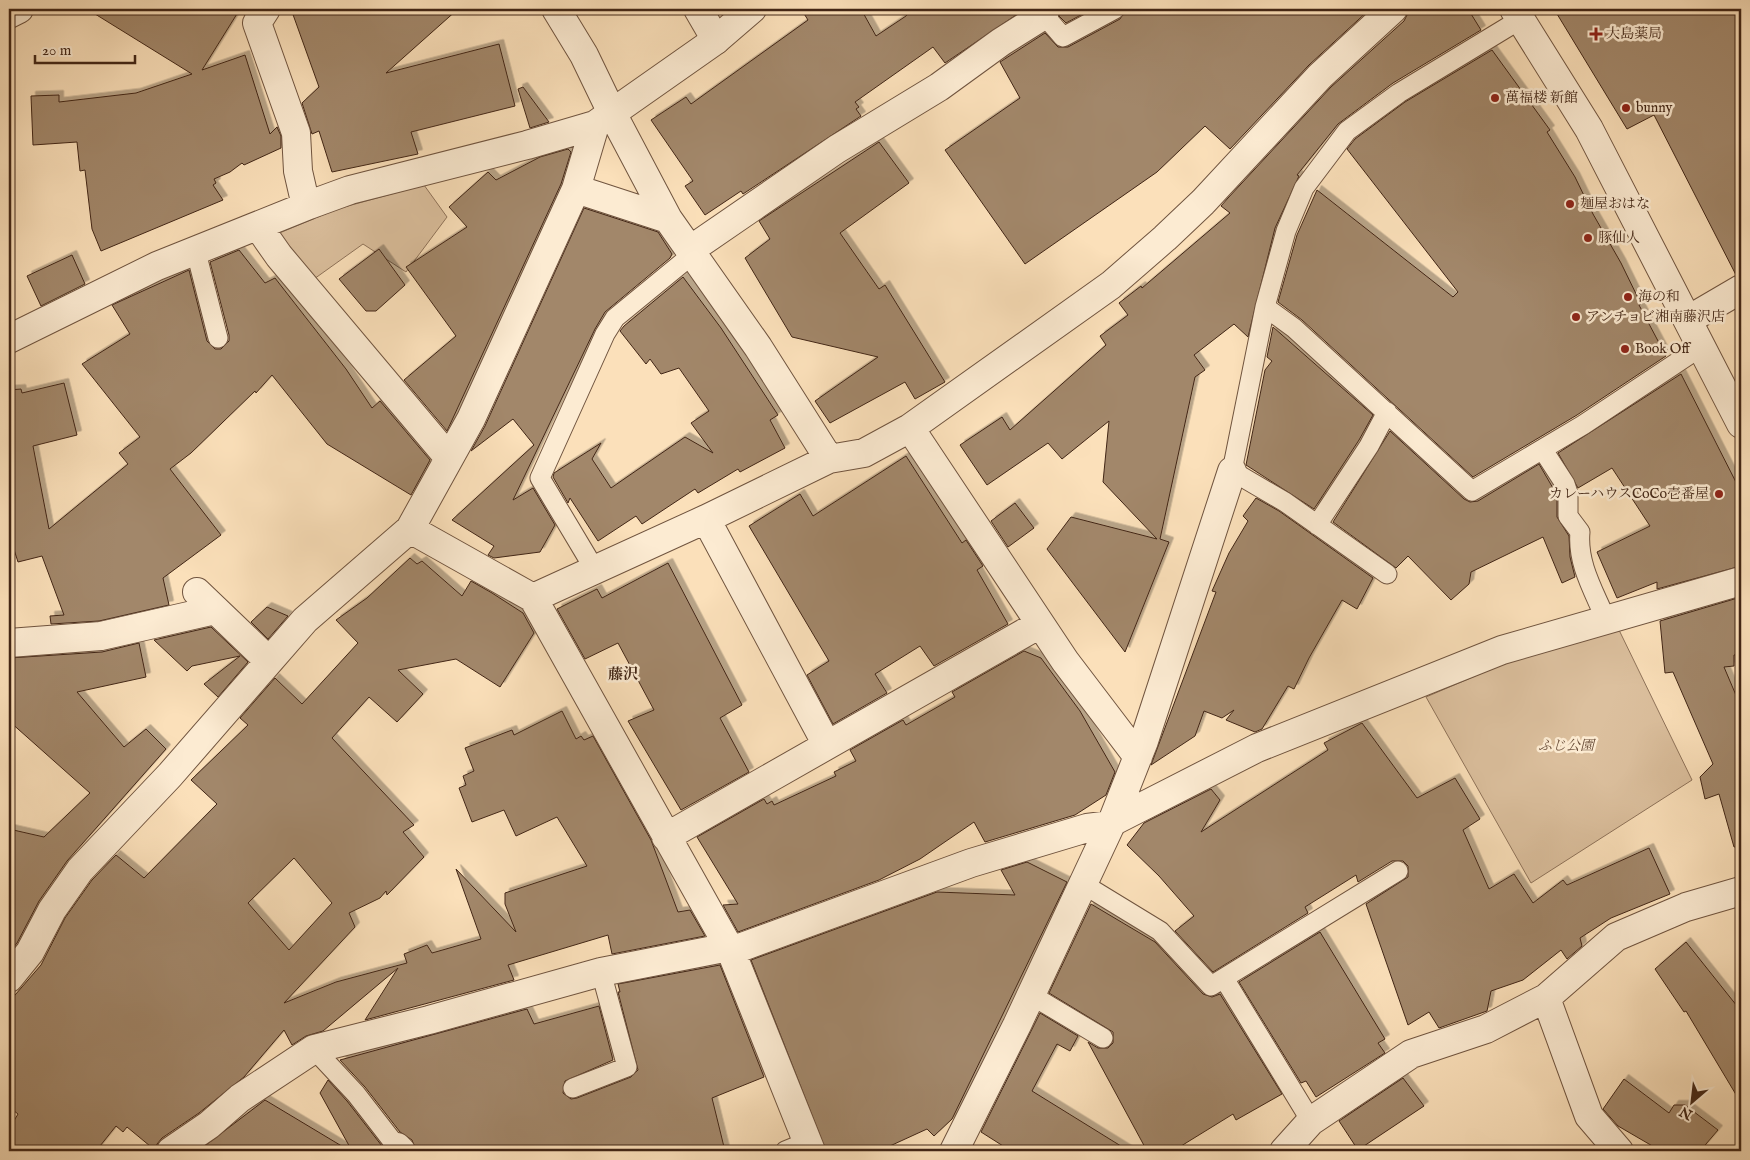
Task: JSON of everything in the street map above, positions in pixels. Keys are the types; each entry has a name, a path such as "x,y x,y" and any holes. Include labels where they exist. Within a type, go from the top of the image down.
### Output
{"street":[{"path":"9,14 19,9"},
{"path":"266,9 257,23 296,133 298,171 306,206"},
{"path":"556,9 584,56 603,119 668,219 758,347 829,459"},
{"path":"698,9 716,40"},
{"path":"9,339 158,266 306,206 350,190 527,145 603,119 716,40 752,9"},
{"path":"533,598 706,519 829,459 864,453 910,428 1111,285 1203,202 1320,76 1393,9"},
{"path":"1518,14 1589,129 1741,424"},
{"path":"691,252 837,149 939,87 1001,42 1044,15"},
{"path":"9,978 30,952 52,910 80,870 170,775 305,620 410,529 471,419 576,189 603,119"},
{"path":"576,189 668,219"},
{"path":"258,226 279,256 449,458"},
{"path":"1688,320 1741,289"},
{"path":"910,428 1065,661 1141,749"},
{"path":"954,1151 1112,824 1141,749 1232,471"},
{"path":"706,519 827,745"},
{"path":"410,529 533,598 730,949 801,1148"},
{"path":"171,1151 209,1125 240,1098 314,1049 421,1023 601,972 730,949 971,863 1086,828 1112,824 1266,745 1502,650 1741,581"},
{"path":"9,643 101,636 206,601 269,661"},
{"path":"666,836 1040,624"},
{"path":"1284,1151 1311,1122 1411,1054 1486,1029 1546,998 1616,937 1686,907 1741,891"},
{"path":"1546,998 1589,1116 1619,1151"}],"lane":[{"path":"1044,15 1063,37 1115,9"},
{"path":"1387,574 1284,502 1232,471 1266,307 1286,231 1304,188 1347,131 1399,93 1518,14"},
{"path":"196,252 218,338"},
{"path":"595,570 540,478 615,318 691,252"},
{"path":"1266,307 1294,328 1472,491 1489,479 1543,450 1702,346"},
{"path":"1317,525 1369,446 1387,412"},
{"path":"1543,450 1565,484 1568,493 1568,516 1580,532 1579,550 1588,578 1606,620"},
{"path":"1083,884 1160,931 1211,986 1225,980 1398,871"},
{"path":"573,1088 627,1067 601,972"},
{"path":"1225,980 1311,1122"},
{"path":"1030,995 1103,1038"},
{"path":"314,1049 356,1094 398,1150"}],"green space":[{"path":"424,185 447,217 406,272 363,244 314,279 277,234 337,209"},
{"name":"ふじ公園","path":"1619,630 1692,780 1531,883 1426,697 1508,662"}],"building":[{"path":"87,9 240,9 202,70 245,55 270,134 277,127 281,136 281,148 244,165 242,163 230,172 214,179 216,183 213,185 223,200 101,251 92,229 85,170 80,171 77,142 33,145 31,96 59,95 59,102 136,93 192,74"},
{"path":"291,9 458,9 386,73 499,44 515,106 411,132 418,154 332,172 319,131 312,134 302,103 319,87"},
{"path":"801,9 861,9 876,36 906,16 912,9 1025,9 945,63 933,47 855,102 859,107 856,109 861,116 743,194 741,191 705,215 685,186 693,181 651,120 686,97 691,104 808,20"},
{"path":"1058,9 1092,9 1066,23 1059,16"},
{"path":"1126,9 1370,9 1309,65 1230,149 1205,126 1157,172 1025,264 945,150 1020,98 1000,62 1045,33 1058,47 1068,47 1120,19"},
{"path":"1410,9 1468,9 1481,30 1393,83 1338,124 1297,175 1299,176 1275,228 1248,337 1234,324 1194,355 1205,370 1195,377 1160,539 1169,542 1125,652 1047,549 1071,517 1157,539 1103,482 1109,421 1062,459 1048,443 987,485 960,445 1002,417 1010,430 1106,345 1100,336 1128,315 1119,303 1141,286 1142,288 1230,213 1221,206 1228,198 1331,87 1404,21"},
{"path":"1554,9 1741,9 1741,273 1736,275 1654,115 1627,129"},
{"path":"1492,50 1550,130 1547,132 1575,177 1593,214 1621,263 1641,304 1639,305 1666,356 1577,415 1473,477 1302,320 1278,302 1297,235 1317,190 1453,297 1458,292 1347,149 1355,139 1405,102"},
{"path":"523,87 549,122 530,128 518,89"},
{"path":"879,142 909,183 840,233 879,289 885,285 945,382 915,399 905,382 830,423 815,401 878,357 792,337 745,258 770,239 759,221"},
{"path":"568,149 571,152 561,184 447,431 404,380 456,336 406,267 467,227 449,207 488,172 496,180 540,157"},
{"path":"584,208 658,232 672,254 670,258 605,312 595,329 513,500 533,488 555,525 540,552 494,558 488,555 494,546 452,520 534,445 513,419 471,451 485,426"},
{"path":"379,249 405,285 376,311 366,311 339,279"},
{"path":"239,250 265,283 275,278 346,369 372,408 380,401 430,460 411,495 327,444 272,375 256,393 255,391 191,453 170,469 221,535 163,578 169,605 99,621 51,624 50,616 64,615 42,556 18,562 9,534 9,390 21,389 22,393 64,383 77,435 33,446 49,529 128,464 119,453 140,437 82,364 130,334 112,305 189,270 207,341 215,349 221,349 229,341 229,335 210,262"},
{"path":"72,255 85,284 41,306 27,276"},
{"path":"683,277 721,328 778,415 770,420 785,448 740,472 738,469 698,493 695,489 642,524 636,516 598,541 570,498 568,503 553,477 554,473 601,443 592,459 611,488 685,437 713,453 691,423 709,411 679,368 661,374 650,359 646,364 620,331"},
{"path":"1273,327 1373,415 1314,509 1246,465 1265,370 1272,361 1267,357"},
{"path":"1681,374 1741,492 1741,566 1657,589 1657,582 1617,598 1597,552 1650,526 1612,468 1578,488 1558,453"},
{"path":"1390,431 1464,499 1470,502 1478,501 1539,464 1557,495 1557,517 1569,536 1570,557 1575,577 1562,583 1543,537 1471,572 1469,584 1451,600 1408,556 1396,568 1333,522"},
{"path":"906,456 962,543 966,540 983,566 977,570 1008,624 934,666 920,646 875,674 887,693 833,724 807,675 829,661 749,526 800,494 813,516"},
{"path":"1256,498 1279,511 1373,578 1357,609 1342,600 1309,658 1294,689 1288,686 1262,729 1255,732 1226,720 1234,710 1222,718 1204,711 1195,736 1151,765 1216,592 1212,591 1229,553 1248,521 1243,516"},
{"path":"1015,503 1034,528 1008,547 991,521"},
{"path":"410,558 417,564 422,561 462,596 471,581 492,593 523,613 534,633 500,687 456,659 398,670 423,694 397,722 369,697 332,738 414,825 403,832 424,857 387,895 386,891 380,898 349,913 355,927 284,1003 336,982 407,963 404,954 427,945 432,953 481,939 456,869 516,932 505,904 505,893 587,866 557,817 516,836 504,810 472,822 459,788 466,785 463,776 474,771 465,748 512,730 514,735 562,711 576,739 581,736 584,740 593,736 651,840 678,912 690,910 705,936 612,954 608,935 508,965 514,980 365,1020 398,968 323,1031 306,1036 292,1045 284,1030 244,1077 199,1113 162,1138 157,1144 156,1151 127,1127 123,1132 116,1126 96,1151 9,1151 9,1129 18,1114 9,1107 9,1002 41,965 65,918 92,880 116,855 144,878 217,804 191,780 248,725 240,718 275,678 302,704 358,643 336,620 367,598","holes":["294,858 332,903 289,950 248,903"]},
{"path":"668,563 742,705 720,718 749,772 681,810 628,721 654,710 618,643 585,659 557,609 597,589 602,598"},
{"path":"1741,597 1741,654 1734,655 1734,666 1724,667 1741,707 1741,846 1734,847 1719,794 1705,799 1700,777 1713,764 1673,672 1665,673 1660,621"},
{"path":"267,607 288,616 268,639 251,622"},
{"path":"211,627 248,662 218,697 204,684 240,656 192,666 187,671 154,640"},
{"path":"139,643 146,677 77,692 124,747 146,729 166,749 67,861 39,901 17,943 9,953 9,829 44,837 90,793 9,721 9,658 102,652"},
{"path":"1024,651 1041,658 1080,711 1115,772 1106,795 1075,815 985,842 974,822 920,859 879,880 738,932 723,905 738,904 697,837 764,799 767,804 772,801 774,805 836,776 834,772 856,761 850,750 903,720 906,725 955,697 952,692"},
{"path":"1362,723 1417,798 1455,778 1480,819 1463,830 1489,889 1514,874 1533,903 1563,880 1567,885 1649,848 1670,894 1611,918 1580,938 1582,946 1567,959 1561,950 1523,980 1491,991 1487,1011 1439,1028 1429,1012 1408,1025 1366,904 1408,877 1408,866 1403,861 1392,861 1358,882 1356,875 1305,907 1308,913 1213,972 1175,931 1194,916 1159,876 1127,845 1144,823 1211,789 1220,800 1201,832 1328,750 1324,743"},
{"path":"1027,862 1067,882 952,1119 934,1136 927,1129 879,1151 826,1151 751,960 937,892 1015,895 1001,870"},
{"path":"1091,904 1155,942 1203,994 1212,997 1220,994 1282,1094 1236,1120 1233,1114 1173,1151 1147,1151 1088,1042 1098,1048 1108,1048 1113,1043 1113,1032 1049,993"},
{"path":"1320,932 1385,1039 1378,1043 1385,1053 1316,1097 1306,1081 1301,1083 1239,982"},
{"path":"1686,942 1741,1011 1741,1103 1686,1011 1684,1012 1655,969"},
{"path":"720,965 764,1077 712,1098 725,1151 416,1151 412,1140 400,1132 365,1087 340,1060 527,1009 534,1024 599,1006 613,1060 565,1081 563,1093 571,1099 577,1098 631,1077 638,1070 618,992 620,992 618,984"},
{"path":"1040,1013 1078,1036 1070,1051 1057,1044 1032,1091 1129,1151 1011,1151 981,1132"},
{"path":"1403,1078 1424,1106 1358,1150 1339,1121"},
{"path":"1624,1079 1669,1113 1674,1105 1685,1105 1718,1130 1700,1151 1661,1151 1618,1126 1603,1109"},
{"path":"328,1080 382,1146 382,1151 352,1151 320,1093"},
{"path":"265,1100 350,1151 198,1151"}],"place":[{"name":"大島薬局","path":"1596,34"},
{"name":"萬福楼 新館","path":"1495,98"},
{"name":"bunny","path":"1626,108"},
{"name":"麺屋おはな","path":"1570,204"},
{"name":"豚仙人","path":"1588,238"},
{"name":"海の和","path":"1628,297"},
{"name":"アンチョビ湘南藤沢店","path":"1576,317"},
{"name":"Book Off","path":"1625,349"},
{"name":"カレーハウスCoCo壱番屋","path":"1719,494"}],"district":[{"name":"藤沢","path":"623,674"}]}
